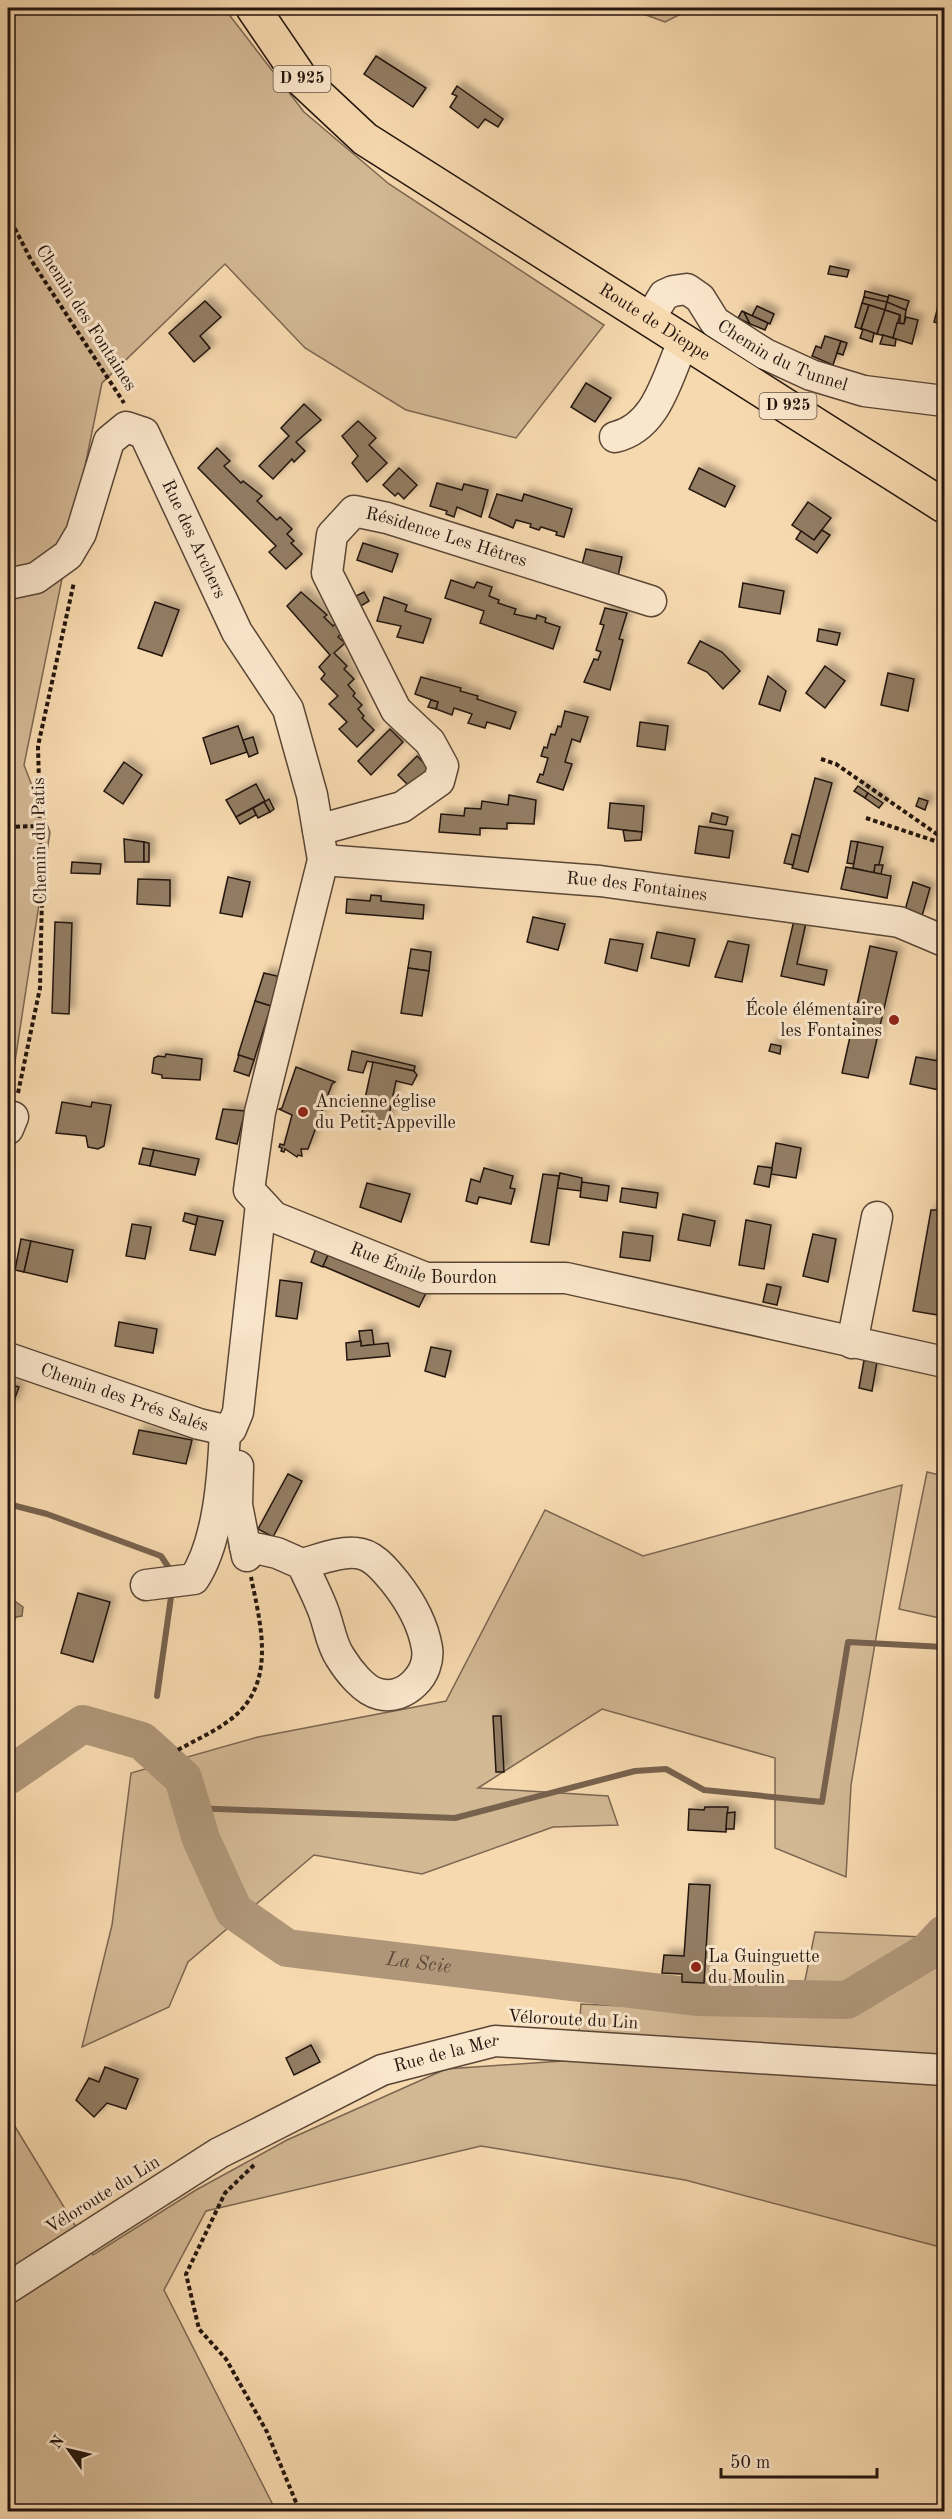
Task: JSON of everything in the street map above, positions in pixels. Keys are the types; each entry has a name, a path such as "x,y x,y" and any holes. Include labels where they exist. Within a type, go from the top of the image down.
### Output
{"main road":[{"name":"Route de Dieppe","path":"253,8 302,80 365,139 945,506"}],"street":[{"name":"Chemin du Tunnel","path":"650,318 664,295 673,291 687,290 700,298 715,322 765,354 812,375 864,391 945,401"},
{"path":"615,437 629,434 648,419 684,340"},
{"path":"8,584 36,578 69,555 81,533 109,441 126,427 144,433"},
{"name":"Rue des Archers","path":"144,433 187,520 237,632 288,709 312,795 323,860"},
{"name":"Résidence Les Hêtres","path":"318,830 402,807 439,781 443,766 430,742 396,710 327,573 332,535 354,511 387,518 651,602"},
{"path":"261,1204 249,1190 260,1112 323,860"},
{"name":"Rue des Fontaines","path":"323,860 600,881 899,922 944,939"},
{"name":"Rue Émile Bourdon","path":"261,1204 274,1217 426,1278 566,1278 945,1362"},
{"name":"Chemin des Prés Salés","path":"8,1358 199,1424 228,1430 238,1412 261,1204"},
{"path":"852,1343 877,1217"},
{"path":"228,1430 238,1451 237,1505 246,1551 277,1553 302,1564 355,1552 382,1566 401,1590 418,1618 427,1649 425,1667 409,1689 393,1696 377,1694 351,1672 339,1656 302,1564"},
{"path":"162,1583 194,1579 206,1561 224,1471 228,1430"},
{"name":"Rue de la Mer","path":"8,2288 219,2153 257,2133 382,2070 495,2041 945,2070"}],"path":[{"name":"Chemin des Fontaines","path":"8,215 31,260 144,433"},
{"name":"Chemin du Patis","path":"10,1123 40,988 42,895 38,746 74,579 69,555"},
{"path":"820,759 836,764 945,839"},
{"path":"866,818 945,844"},
{"path":"8,826 39,826"},
{"path":"178,1750 236,1716 249,1702 257,1681 263,1640 246,1551"},
{"path":"250,2168 225,2193 186,2274 199,2329 226,2358 267,2432 300,2511"}],"shaded area":[{"path":"8,8 224,8 304,112 389,184 604,325 516,438 406,410 305,348 225,264 102,383 24,765 50,832 11,1088 8,1080"},
{"path":"627,8 677,8 681,14 665,22"},
{"path":"927,1472 944,1476 944,1619 899,1609"},
{"path":"902,1485 851,1785 846,1877 775,1848 775,1758 602,1709 478,1788 608,1796 618,1825 553,1827 422,1874 314,1855 188,1962 169,2007 82,2047 112,1925 131,1773 258,1737 446,1701 545,1510 643,1556"},
{"path":"8,1596 23,1607 22,1616 16,1617 8,1636"},
{"path":"815,1932 944,1938 944,2248 685,2180 481,2146 206,2211 164,2290 276,2511 8,2511 8,2115 93,2255 196,2190 287,2140 446,2069 577,2060 581,2004 798,2014"}],"building":[{"path":"376,56 426,88 413,107 364,74"},
{"path":"457,86 503,119 498,127 485,119 478,128 450,107 457,96 452,94"},
{"path":"830,266 849,270 847,277 828,274"},
{"path":"865,291 888,297 889,295 887,302 864,297"},
{"path":"889,295 909,301 906,310 890,305 887,302"},
{"path":"864,297 887,302 885,310 862,303"},
{"path":"940,299 944,300 944,325 934,322"},
{"path":"205,301 221,317 200,336 210,348 194,362 169,333"},
{"path":"887,302 906,310 904,324 900,323 900,315 885,310"},
{"path":"862,303 869,305 861,329 855,327"},
{"path":"869,305 885,310 877,334 861,329"},
{"path":"757,306 774,314 770,324 752,316"},
{"path":"885,310 900,315 893,338 877,334"},
{"path":"742,311 744,312 750,324 738,318"},
{"path":"744,312 768,323 765,330 750,324"},
{"path":"906,317 918,320 912,344 893,338 897,323 904,324"},
{"path":"863,329 874,333 872,342 860,338"},
{"path":"883,335 896,339 895,346 880,344"},
{"path":"825,336 841,341 833,365 812,356 816,346 821,348"},
{"path":"841,341 847,343 843,355 837,353"},
{"path":"586,383 611,398 595,422 571,407"},
{"path":"304,404 321,420 296,442 305,451 294,462 292,459 273,479 259,466 289,436 281,428"},
{"path":"358,421 376,438 369,445 387,463 367,482 352,463 358,456 342,436"},
{"path":"217,448 230,461 224,466 241,483 243,481 262,496 257,501 277,520 280,517 292,529 287,534 294,541 291,543 302,554 286,569 269,552 276,546 198,468"},
{"path":"399,468 417,485 404,499 398,493 395,496 383,485"},
{"path":"699,468 735,486 725,507 689,489"},
{"path":"437,483 462,490 464,484 488,490 481,517 457,507 454,517 446,514 447,511 430,506"},
{"path":"497,494 522,501 524,494 572,509 564,537 556,535 557,532 541,527 539,530 530,527 531,524 516,520 513,528 489,517"},
{"path":"808,502 831,518 814,540 792,525"},
{"path":"822,530 830,535 817,553 796,539 801,531 814,540"},
{"path":"363,543 398,554 392,572 357,560"},
{"path":"586,549 622,557 618,576 581,569"},
{"path":"451,580 474,588 477,582 492,587 489,596 499,600 498,603 516,609 514,614 536,619 537,615 546,618 545,622 560,627 553,649 480,623 484,611 445,598"},
{"path":"743,583 784,591 780,614 739,607"},
{"path":"301,592 327,615 324,617 333,626 335,624 343,632 338,637 345,643 334,653 347,666 344,669 354,679 348,685 355,693 353,696 362,705 358,709 364,716 362,718 374,730 357,747 339,729 347,722 329,704 338,696 321,679 325,674 319,667 330,655 287,606"},
{"path":"364,592 369,601 361,606 356,596"},
{"path":"384,597 407,605 405,611 431,619 423,643 397,637 401,626 377,621"},
{"path":"155,602 179,610 162,656 138,648"},
{"path":"605,608 627,613 619,639 623,640 610,690 584,682 594,659 598,660 601,652 596,650 604,625 600,624"},
{"path":"819,629 840,633 837,645 817,641"},
{"path":"700,641 722,652 740,671 723,689 707,672 688,663"},
{"path":"825,666 845,681 825,708 806,693"},
{"path":"888,673 914,679 908,711 881,705"},
{"path":"768,676 786,691 780,711 759,704"},
{"path":"421,677 461,688 460,691 478,696 477,699 516,712 510,729 487,722 485,728 468,723 472,714 454,708 452,715 436,709 438,702 415,694"},
{"path":"431,700 438,702 436,709 428,707"},
{"path":"565,711 588,717 580,742 572,739 565,762 572,764 563,790 537,782 540,774 543,775 548,758 541,756 544,747 547,748 551,734 555,735 558,726 561,727"},
{"path":"640,722 668,726 665,750 637,746"},
{"path":"238,726 247,752 211,764 203,738"},
{"path":"390,729 403,742 371,775 358,761"},
{"path":"253,737 258,753 249,757 243,740"},
{"path":"417,756 430,769 411,788 398,775"},
{"path":"124,762 142,775 123,804 104,791"},
{"path":"815,778 832,783 808,872 792,868"},
{"path":"256,784 265,801 236,817 226,800"},
{"path":"858,786 868,793 865,798 854,791"},
{"path":"868,793 883,803 879,808 865,798"},
{"path":"509,795 536,800 534,824 507,823 507,829 480,828 480,835 439,832 441,814 464,816 465,808 481,809 482,801 508,805"},
{"path":"919,798 928,801 925,810 916,806"},
{"path":"269,799 274,809 270,812 264,802"},
{"path":"264,802 270,812 258,818 253,808"},
{"path":"610,803 644,806 642,832 608,828"},
{"path":"253,808 256,815 240,824 236,817"},
{"path":"712,813 728,817 726,825 710,822"},
{"path":"699,826 733,831 729,858 695,853"},
{"path":"623,830 642,832 641,840 625,841"},
{"path":"792,834 800,836 793,865 784,863"},
{"path":"124,839 144,842 144,862 125,862"},
{"path":"851,841 858,842 854,864 847,863"},
{"path":"144,842 149,843 149,862 144,862"},
{"path":"858,842 883,847 879,865 875,865 874,873 853,868"},
{"path":"72,862 101,864 100,874 71,873"},
{"path":"875,865 883,865 881,874 874,873"},
{"path":"846,867 891,876 887,898 841,889"},
{"path":"228,877 250,882 242,917 220,913"},
{"path":"138,879 170,880 170,906 137,904"},
{"path":"913,882 930,888 922,916 905,910"},
{"path":"371,895 381,896 381,901 424,905 423,919 346,913 347,899 370,901"},
{"path":"795,916 807,918 797,964 827,970 824,985 781,976"},
{"path":"533,917 565,924 558,950 527,942"},
{"path":"55,922 72,923 69,1014 52,1013"},
{"path":"657,932 695,939 689,966 651,958"},
{"path":"610,939 643,944 637,971 605,963"},
{"path":"728,941 749,945 742,982 715,977"},
{"path":"870,946 897,952 868,1078 842,1073"},
{"path":"411,949 431,952 429,971 408,968"},
{"path":"408,968 429,971 422,1016 401,1013"},
{"path":"264,973 281,977 271,1006 255,1001"},
{"path":"255,1001 271,1006 254,1060 238,1055"},
{"path":"771,1044 781,1046 780,1054 769,1051"},
{"path":"352,1051 415,1066 414,1071 367,1061 363,1073 348,1070"},
{"path":"166,1054 202,1059 200,1080 162,1078 162,1075 152,1073 154,1058 165,1057"},
{"path":"239,1055 254,1060 249,1076 234,1071"},
{"path":"916,1057 944,1062 944,1091 910,1084"},
{"path":"373,1062 414,1071 417,1075 412,1085 396,1081 386,1130 359,1126"},
{"name":"Ancienne église du Petit-Appeville","path":"296,1067 335,1082 332,1084 308,1149 301,1149 302,1156 297,1157 285,1149 284,1152 281,1151 282,1148 279,1147 280,1144 284,1145 292,1115 279,1109 282,1108"},
{"path":"62,1102 91,1107 92,1102 111,1105 104,1146 98,1149 88,1147 86,1136 56,1133"},
{"path":"223,1109 245,1111 237,1144 216,1139"},
{"path":"776,1143 801,1148 796,1178 771,1174"},
{"path":"143,1148 154,1150 150,1166 139,1164"},
{"path":"154,1150 199,1159 195,1175 150,1166"},
{"path":"758,1166 772,1168 769,1187 754,1184"},
{"path":"484,1168 513,1176 510,1188 515,1189 511,1204 479,1197 477,1204 466,1201 471,1179 480,1182"},
{"path":"560,1173 582,1178 581,1191 557,1188"},
{"path":"543,1174 559,1176 549,1245 531,1242"},
{"path":"582,1182 609,1186 607,1201 580,1197"},
{"path":"367,1183 410,1194 401,1222 360,1207"},
{"path":"622,1188 658,1193 656,1208 620,1202"},
{"path":"931,1210 944,1210 944,1316 913,1311"},
{"path":"185,1213 198,1216 196,1225 183,1221"},
{"path":"683,1214 715,1221 710,1246 678,1240"},
{"path":"198,1216 223,1221 215,1255 190,1250"},
{"path":"746,1220 771,1225 764,1269 739,1265"},
{"path":"132,1224 151,1227 145,1259 126,1256"},
{"path":"623,1232 653,1236 650,1261 620,1257"},
{"path":"813,1234 836,1239 828,1282 803,1276"},
{"path":"21,1239 31,1241 24,1272 15,1270"},
{"path":"31,1241 73,1250 67,1282 24,1272"},
{"path":"316,1248 329,1253 323,1267 311,1262"},
{"path":"329,1253 426,1293 419,1307 323,1266"},
{"path":"280,1280 302,1283 297,1319 276,1316"},
{"path":"767,1284 781,1287 777,1305 763,1302"},
{"path":"119,1322 157,1329 153,1353 115,1346"},
{"path":"372,1330 374,1345 361,1346 359,1331"},
{"path":"361,1341 361,1346 388,1343 390,1356 347,1360 346,1343"},
{"path":"431,1347 451,1351 445,1377 425,1371"},
{"path":"865,1355 878,1356 872,1391 859,1388"},
{"path":"8,1384 19,1387 12,1406 8,1404"},
{"path":"139,1430 192,1440 186,1464 133,1454"},
{"path":"288,1474 302,1481 273,1537 258,1529"},
{"path":"78,1593 110,1602 93,1662 61,1653"},
{"path":"493,1716 501,1716 504,1772 496,1772"},
{"path":"705,1807 728,1807 726,1832 688,1830 689,1809 704,1810"},
{"path":"735,1812 734,1829 726,1829 727,1813"},
{"path":"689,1884 710,1885 704,1983 682,1982 682,1974 662,1973 664,1955 684,1956"},
{"path":"311,2045 320,2062 294,2075 286,2058"},
{"path":"105,2067 138,2079 126,2109 107,2103 94,2117 76,2100 89,2078 99,2082"}],"waterway":[{"path":"8,1504 47,1514 161,1556 173,1574"},
{"path":"157,1696 172,1590"},
{"path":"192,1808 455,1818 635,1771 666,1769 704,1790 822,1802 848,1642 944,1647"},
{"name":"La Scie","path":"8,1776 83,1724 142,1741 183,1778 201,1839 234,1911 287,1948 696,1997 847,2000 927,1952 944,1934"}],"place":[{"name":"École élémentaire les Fontaines","path":"894,1020"},
{"name":"Ancienne église du Petit-Appeville","path":"303,1112"},
{"name":"La Guinguette du Moulin","path":"696,1967"}]}
